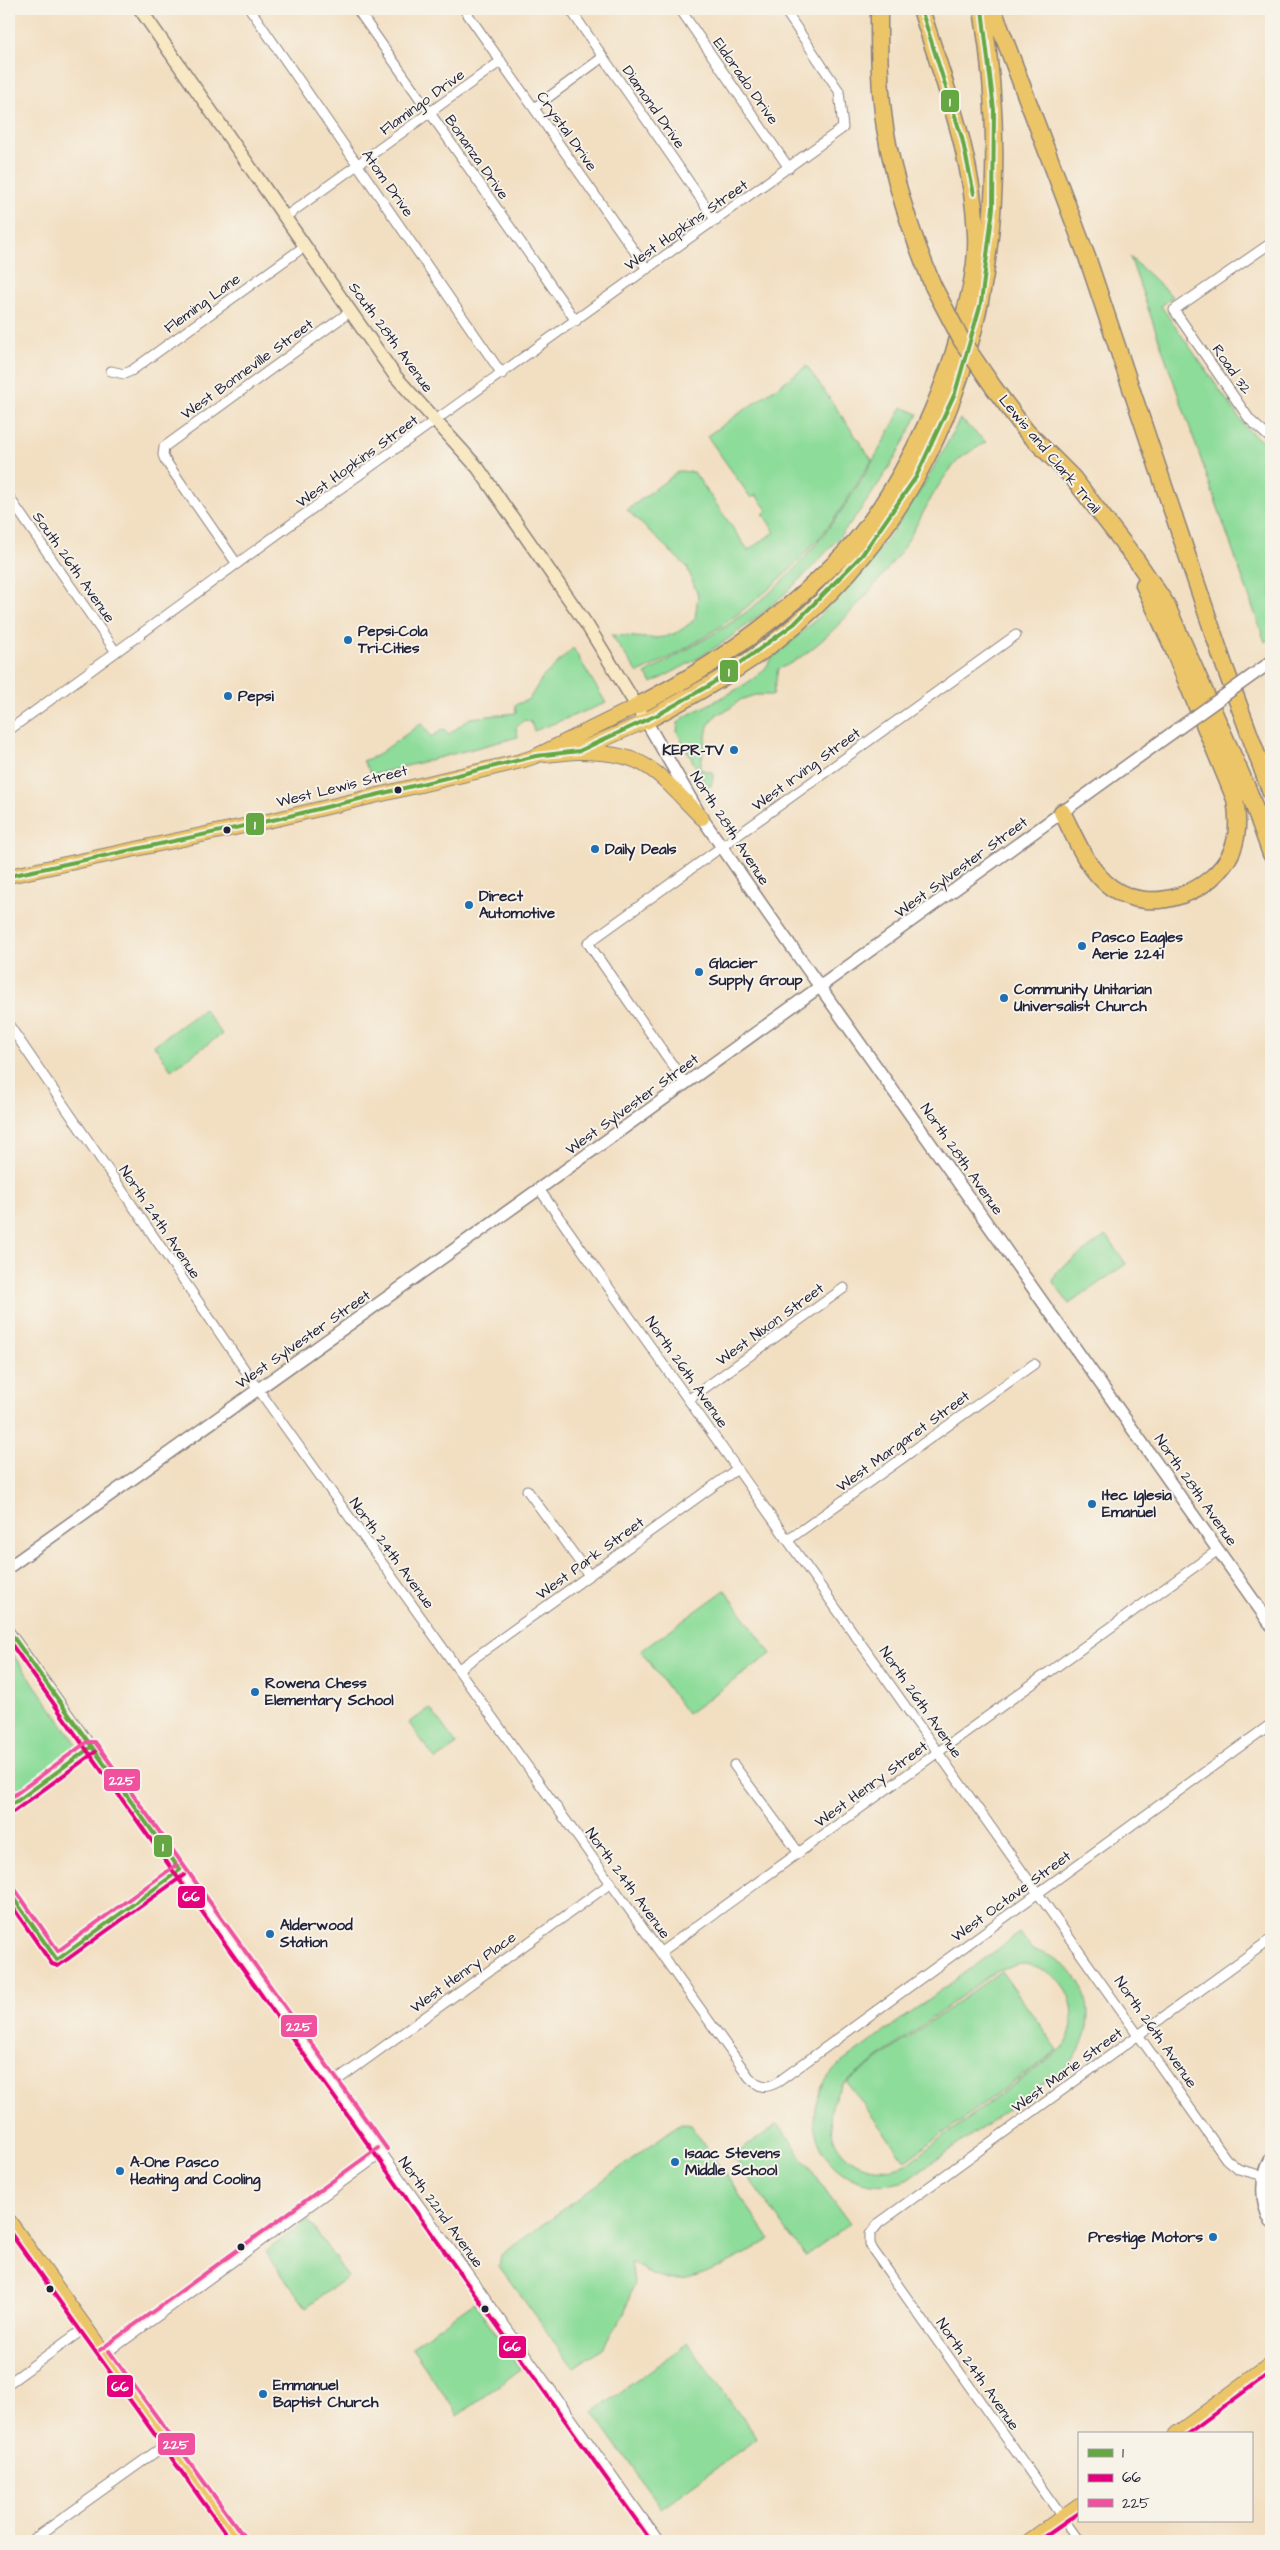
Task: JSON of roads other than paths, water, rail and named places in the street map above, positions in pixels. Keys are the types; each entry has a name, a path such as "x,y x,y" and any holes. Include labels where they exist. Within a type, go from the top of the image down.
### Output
{"highway":[{"name":"Lewis and Clark Trail","path":"879,9 881,90 891,156 910,227 933,286 962,341 994,388 1026,431 1073,478 1137,561 1166,604 1249,792 1271,854"},
{"path":"636,706 701,670 747,639 798,598 842,556 876,513 933,410 951,364 971,292 976,237 973,190 962,138 921,9"},
{"path":"646,721 753,657 810,611 854,567 887,524 923,468 947,418 962,373 978,306 992,228 995,187 993,113 989,58 982,9"},
{"path":"993,9 1087,257 1220,653 1271,793"},
{"path":"1062,812 1089,863 1101,878 1113,889 1145,899 1174,898 1200,887 1224,863 1237,835 1238,816 1227,777 1170,639 1146,591 1137,561"}],"main road":[{"name":"South 28th Avenue","path":"140,9 396,377 458,445 488,483 587,625 636,706"},
{"name":"North 28th Avenue","path":"636,706 646,721"},
{"name":"West Lewis Street","path":"536,756 636,706"},
{"name":"West Lewis Street","path":"9,876 278,819 536,756 575,752 646,721"},
{"path":"575,752 604,752 638,760 654,770 702,818"},
{"path":"9,2221 239,2541"},
{"path":"1179,2432 1271,2364"},
{"path":"1029,2541 1078,2505"}],"street":[{"name":"Atom Drive","path":"250,9 359,164 502,374"},
{"name":"Bonanza Drive","path":"357,9 576,321"},
{"path":"466,12 476,9"},
{"name":"Eldorado Drive","path":"680,9 789,168"},
{"name":"West Hopkins Street","path":"9,730 435,421 844,128 839,91 784,9"},
{"name":"Diamond Drive","path":"573,10 603,57 716,221"},
{"name":"Crystal Drive","path":"466,12 647,269"},
{"path":"534,108 603,57"},
{"name":"Flamingo Drive","path":"286,217 501,61"},
{"name":"Road 32","path":"1271,243 1174,310 1250,420 1271,439"},
{"name":"Fleming Lane","path":"111,371 124,374 131,371 305,246"},
{"name":"West Bonneville Street","path":"237,564 165,460 163,451 167,444 351,311"},
{"name":"South 26th Avenue","path":"9,497 116,652"},
{"name":"West Irving Street","path":"685,1084 588,943 1016,635"},
{"name":"West Sylvester Street","path":"9,1567 539,1189 1271,662"},
{"name":"North 28th Avenue","path":"646,721 702,818 819,988 1271,1625"},
{"name":"North 24th Avenue","path":"9,1025 258,1389 749,2076 759,2086 765,2088"},
{"name":"North 26th Avenue","path":"539,1189 1230,2163 1238,2169 1264,2176"},
{"name":"West Nixon Street","path":"688,1400 844,1288"},
{"name":"West Margaret Street","path":"788,1540 1034,1364"},
{"name":"West Park Street","path":"458,1669 737,1469"},
{"path":"527,1490 589,1575"},
{"name":"West Henry Street","path":"661,1952 1218,1550"},
{"name":"North 22nd Avenue","path":"9,1631 659,2541"},
{"name":"West Octave Street","path":"765,2088 778,2082 1271,1724"},
{"path":"734,1765 799,1853"},
{"path":"57,1960 180,1870"},
{"name":"West Henry Place","path":"332,2084 611,1883"},
{"name":"West Marie Street","path":"879,2223 1271,1939"},
{"path":"104,2355 382,2153"},
{"path":"1271,2158 1264,2176 1263,2201 1271,2222"},
{"name":"North 24th Avenue","path":"879,2223 870,2234 870,2244 873,2250 1079,2541"},
{"path":"9,2383 86,2328"},
{"path":"31,2541 168,2443"}],"place":[{"name":"Pepsi-Cola Tri-Cities","path":"348,640"},
{"name":"Pepsi","path":"228,696"},
{"name":"KEPR-TV","path":"734,750"},
{"name":"Daily Deals","path":"595,849"},
{"name":"Direct Automotive","path":"469,905"},
{"name":"Pasco Eagles Aerie 2241","path":"1082,946"},
{"name":"Glacier Supply Group","path":"699,972"},
{"name":"Community Unitarian Universalist Church","path":"1004,998"},
{"name":"Itec Iglesia Emanuel","path":"1092,1504"},
{"name":"Rowena Chess Elementary School","path":"255,1692"},
{"name":"Alderwood Station","path":"270,1934"},
{"name":"Isaac Stevens Middle School","path":"675,2162"},
{"name":"A-One Pasco Heating and Cooling","path":"120,2171"},
{"name":"Prestige Motors","path":"1213,2237"},
{"name":"Emmanuel Baptist Church","path":"263,2394"}]}
